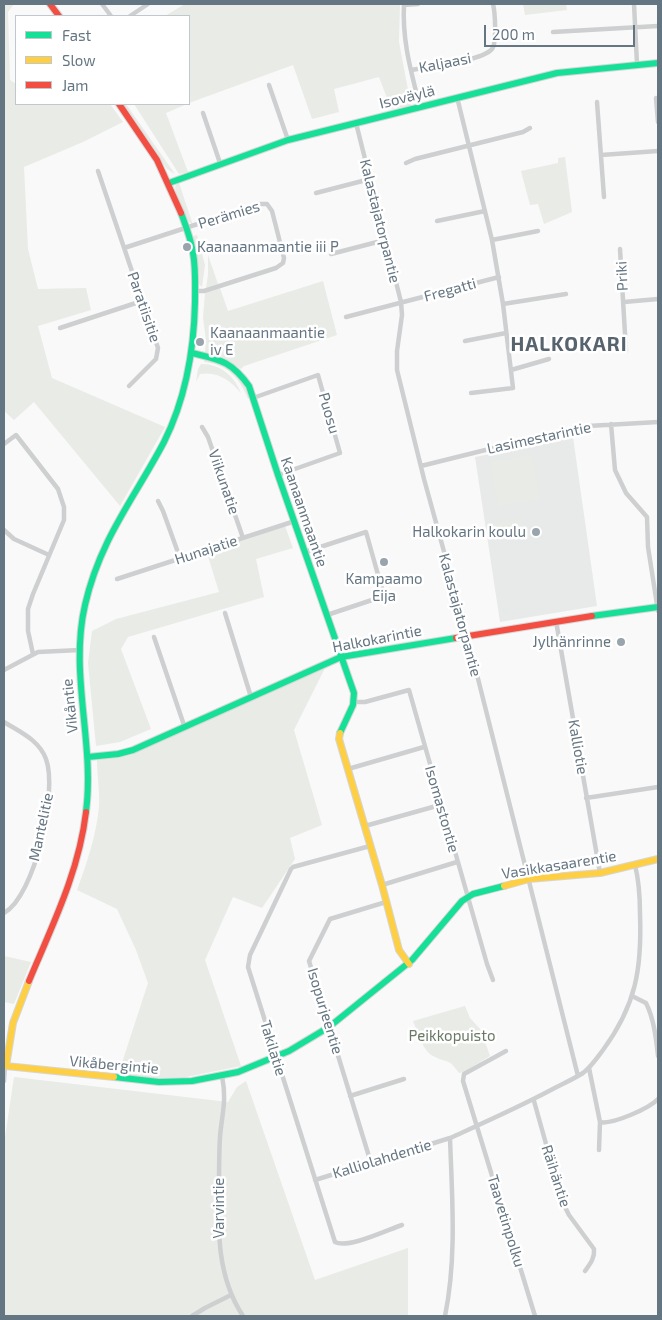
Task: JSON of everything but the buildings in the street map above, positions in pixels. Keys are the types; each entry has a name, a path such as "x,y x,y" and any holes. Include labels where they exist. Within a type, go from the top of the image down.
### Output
{"street":[{"path":"50,4 57,15"},
{"path":"102,4 110,15"},
{"path":"132,15 148,4"},
{"name":"Kaljaasi","path":"418,4 404,4 404,34 410,70 420,106"},
{"name":"Kaljaasi","path":"410,70 449,64 483,56 489,52 495,41 493,4"},
{"path":"634,4 637,64"},
{"path":"554,32 658,26"},
{"name":"Isoväylä","path":"169,182 288,140 420,106 557,73 658,63"},
{"path":"268,85 288,140"},
{"path":"457,97 492,240 503,304 513,388 471,393"},
{"path":"656,98 658,122"},
{"path":"597,102 604,197"},
{"path":"120,105 154,153 169,182 186,229 194,259 195,291 192,354"},
{"path":"203,113 220,163"},
{"name":"Kalastajatorpantie","path":"356,123 401,302 402,323 397,350 398,370 578,1076"},
{"path":"406,163 469,144 523,132 530,128"},
{"path":"601,155 658,151"},
{"name":"Paratiisitie","path":"98,171 158,351 158,356 129,386"},
{"path":"316,193 370,179"},
{"name":"Perämies","path":"186,229 259,204 267,204 272,211 284,258 283,263 276,268 204,291 195,291"},
{"path":"437,221 485,211"},
{"path":"124,248 186,229"},
{"path":"492,240 538,231"},
{"path":"331,254 385,240"},
{"name":"Priki","path":"620,250 626,351"},
{"name":"Fregatti","path":"346,317 499,277"},
{"path":"503,304 566,294"},
{"name":"Priki","path":"624,302 658,299"},
{"path":"60,328 142,301"},
{"path":"465,341 506,333"},
{"name":"Kaanaanmaantie","path":"192,354 218,359 230,365 244,378 253,398 306,552 354,693 355,702"},
{"name":"Vikåntie","path":"5,1066 20,1004 59,910 78,858 82,841 88,801 88,757 80,686 80,650 85,604 104,544 157,454 171,426 187,381 192,354"},
{"path":"511,370 549,359"},
{"name":"Puosu","path":"253,398 318,376 340,453 278,475"},
{"name":"Lasimestarintie","path":"421,466 566,430 611,424 658,422"},
{"path":"611,424 617,476 626,493 647,517 648,547 658,611"},
{"name":"Viikunatie","path":"202,427 208,437 243,538"},
{"path":"4,444 16,435 58,489 63,499 65,512 64,520 28,609 28,631 33,654"},
{"path":"158,501 180,558"},
{"name":"Hunajatie","path":"116,579 295,521"},
{"path":"4,530 14,539 49,555"},
{"path":"306,552 366,532 384,596 327,615"},
{"name":"Halkokarintie","path":"88,757 124,752 185,728 341,657 466,635 658,607"},
{"path":"225,613 251,698"},
{"name":"Kalliotie","path":"556,621 600,873"},
{"path":"154,637 185,728"},
{"path":"4,670 33,654 44,651 80,650"},
{"name":"Isomastontie","path":"355,702 365,702 408,690 440,805 493,980"},
{"path":"355,702 342,726 339,739 399,950 409,964"},
{"name":"Mantelitie","path":"4,722 28,737 40,749 46,760 50,780 46,818 34,866 17,900 4,912"},
{"path":"348,769 424,747"},
{"path":"586,798 658,787"},
{"path":"365,826 440,805"},
{"name":"Takilatie","path":"370,846 293,867 248,962 249,972 333,1238 338,1244 348,1244 402,1225"},
{"name":"Vasikkasaarentie","path":"222,1076 276,1058 329,1027 409,964 462,901 476,892 529,879 600,873 658,859"},
{"path":"382,885 457,862"},
{"name":"Kalliolahdentie","path":"315,1180 450,1138 534,1100 578,1076 588,1068 619,1024 632,996 638,975 641,943 640,898 635,866"},
{"name":"Isopurjeentie","path":"372,1163 310,965 310,959 330,919 386,902"},
{"path":"632,996 646,1003 649,1009 652,1016 658,1056"},
{"name":"Taavetinpolku","path":"506,1051 464,1074 463,1081 535,1316"},
{"path":"4,1081 5,1066"},
{"name":"Vikåbergintie","path":"5,1066 159,1082 192,1081 222,1076"},
{"path":"588,1068 600,1122 599,1150"},
{"name":"Varvintie","path":"222,1076 225,1099 220,1136 218,1218 220,1258 231,1295 243,1316"},
{"path":"350,1096 404,1079"},
{"path":"600,1122 613,1122 637,1112 658,1099"},
{"name":"Räihäntie","path":"534,1100 562,1201 569,1215 594,1249 593,1260 585,1271"},
{"path":"445,1316 453,1246 450,1138"},
{"path":"192,1316 231,1295"}],"shaded area":[{"name":"Halkokarin koulu","path":"573,437 597,606 500,622 475,457"}],"green space":[{"path":"4,4 14,4 8,12 10,80 15,83 15,105 111,105 123,122 83,142 24,167 28,249 38,289 86,288 91,310 38,326 52,378 165,427 120,506 34,402 14,420 4,411"},
{"path":"185,4 400,4 399,42 411,106 389,109 379,77 334,89 339,112 312,119 293,65 190,103 190,15 167,15"},
{"path":"523,4 566,4 567,10 525,15"},
{"path":"123,105 127,105 175,174 167,169"},
{"path":"135,105 185,105 166,113 188,172 179,174"},
{"path":"565,157 572,212 544,224 538,204 530,205 521,171 558,163 558,158"},
{"path":"179,183 192,224 185,217 178,201 175,186"},
{"path":"197,235 205,265 202,287 199,284 193,236"},
{"path":"208,255 218,284 206,288 208,275"},
{"path":"323,281 337,335 244,366 241,369 225,358 205,352 206,340 203,318 205,293 220,288 228,311"},
{"path":"205,358 221,363 233,372 243,383 250,397 248,399 245,391 232,373 212,363 204,362"},
{"path":"201,364 215,366 226,372 235,381 241,393 224,378 213,374 200,374 196,382 198,369"},
{"path":"532,455 540,499 498,506 490,462"},
{"path":"521,519 523,531 495,535 494,523"},
{"path":"285,526 293,548 256,559 264,597 128,637 121,649 151,729 120,742 96,746 88,663 92,631 116,619 219,592 207,553"},
{"path":"326,666 294,730 322,825 290,838 295,859 262,908 233,897 205,960 241,1066 186,1077 160,1078 118,1075 148,983 136,950 117,909 77,890 91,849 98,818 97,760 118,758"},
{"path":"4,956 31,962 14,1004 4,1002"},
{"name":"Peikkopuisto","path":"465,1006 470,1018 481,1030 490,1056 464,1072 459,1073 450,1063 433,1056 426,1050 413,1021"},
{"path":"14,1077 228,1102 237,1087 246,1081 315,1280 408,1248 408,1316 4,1316 4,1144"}],"traffic: fast":[{"path":"169,183 288,140 557,73 658,63"},
{"path":"86,812 87,760 80,657 85,605 99,560 119,520 164,442 172,425 183,391 193,338 195,265 188,233 181,213"},
{"path":"192,353 231,366 249,386 354,693 353,705 340,733"},
{"path":"592,616 658,607"},
{"path":"88,757 118,754 133,750 341,657 456,638"},
{"path":"114,1077 159,1082 192,1081 238,1072 289,1051 329,1027 412,960 462,901 473,894 504,886"}],"traffic: slow":[{"path":"340,733 339,739 399,950 409,964"},
{"path":"504,886 529,879 600,873 658,859"},
{"path":"29,981 13,1023 6,1066 114,1077"}],"traffic: jam":[{"path":"50,4 58,15"},
{"path":"120,105 157,160 181,213"},
{"path":"456,638 592,616"},
{"path":"29,981 64,898 77,856 86,812"}],"place":[{"name":"Kaanaanmaantie iii P","path":"187,247"},
{"name":"Kaanaanmaantie iv E","path":"200,342"},
{"name":"Halkokarin koulu","path":"536,532"},
{"name":"Kampaamo Eija","path":"384,562"},
{"name":"Jylhänrinne","path":"621,642"}],"district":[{"name":"HALKOKARI","path":"569,344"}]}
